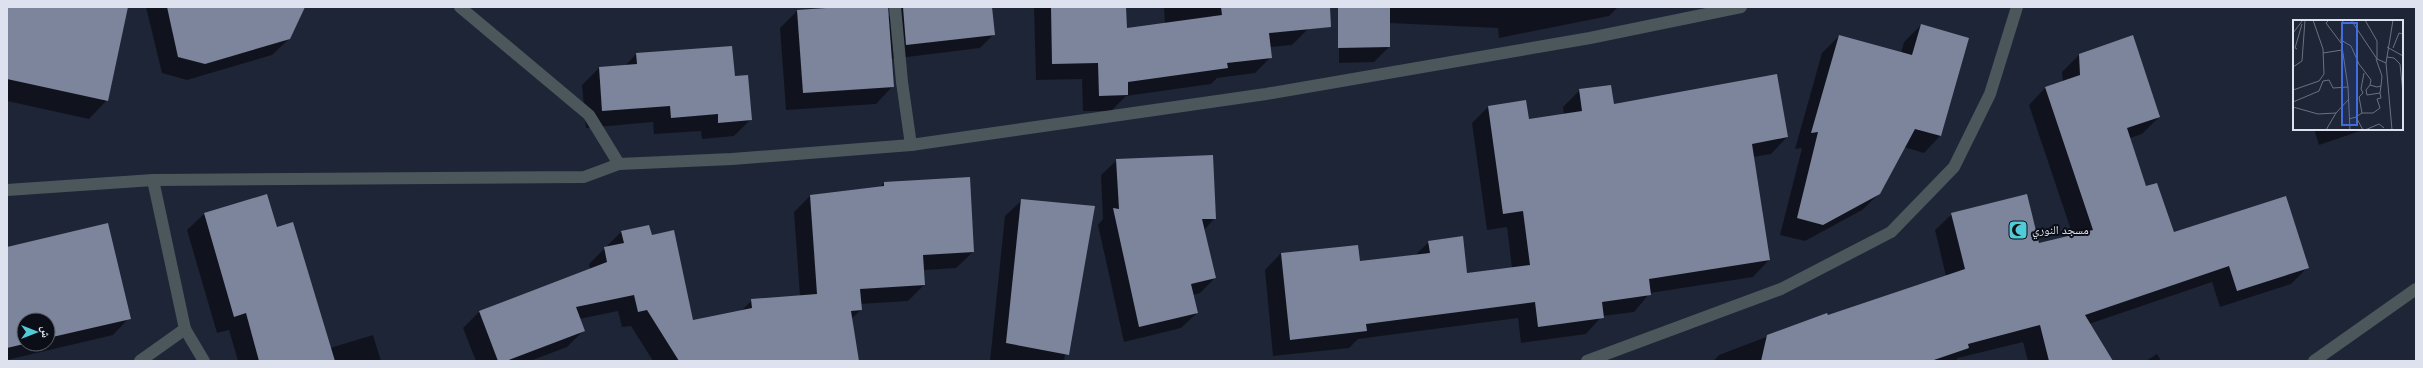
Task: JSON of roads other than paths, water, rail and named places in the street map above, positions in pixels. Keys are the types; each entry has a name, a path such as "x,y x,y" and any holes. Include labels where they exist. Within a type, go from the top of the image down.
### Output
{"street":[{"path":"460,7 589,115 619,164"},
{"path":"895,7 902,82 911,145"},
{"path":"7,190 153,180 584,177 619,164 732,159 911,145 1266,94 1590,38 1741,7"},
{"path":"1587,361 1781,290 1891,232 1954,167 1990,94 2017,7"},
{"path":"153,180 185,329 204,361"},
{"path":"2314,361 2416,289"},
{"path":"140,361 185,329"}],"place":[{"name":"مسجد النوري","path":"2018,230"}]}
